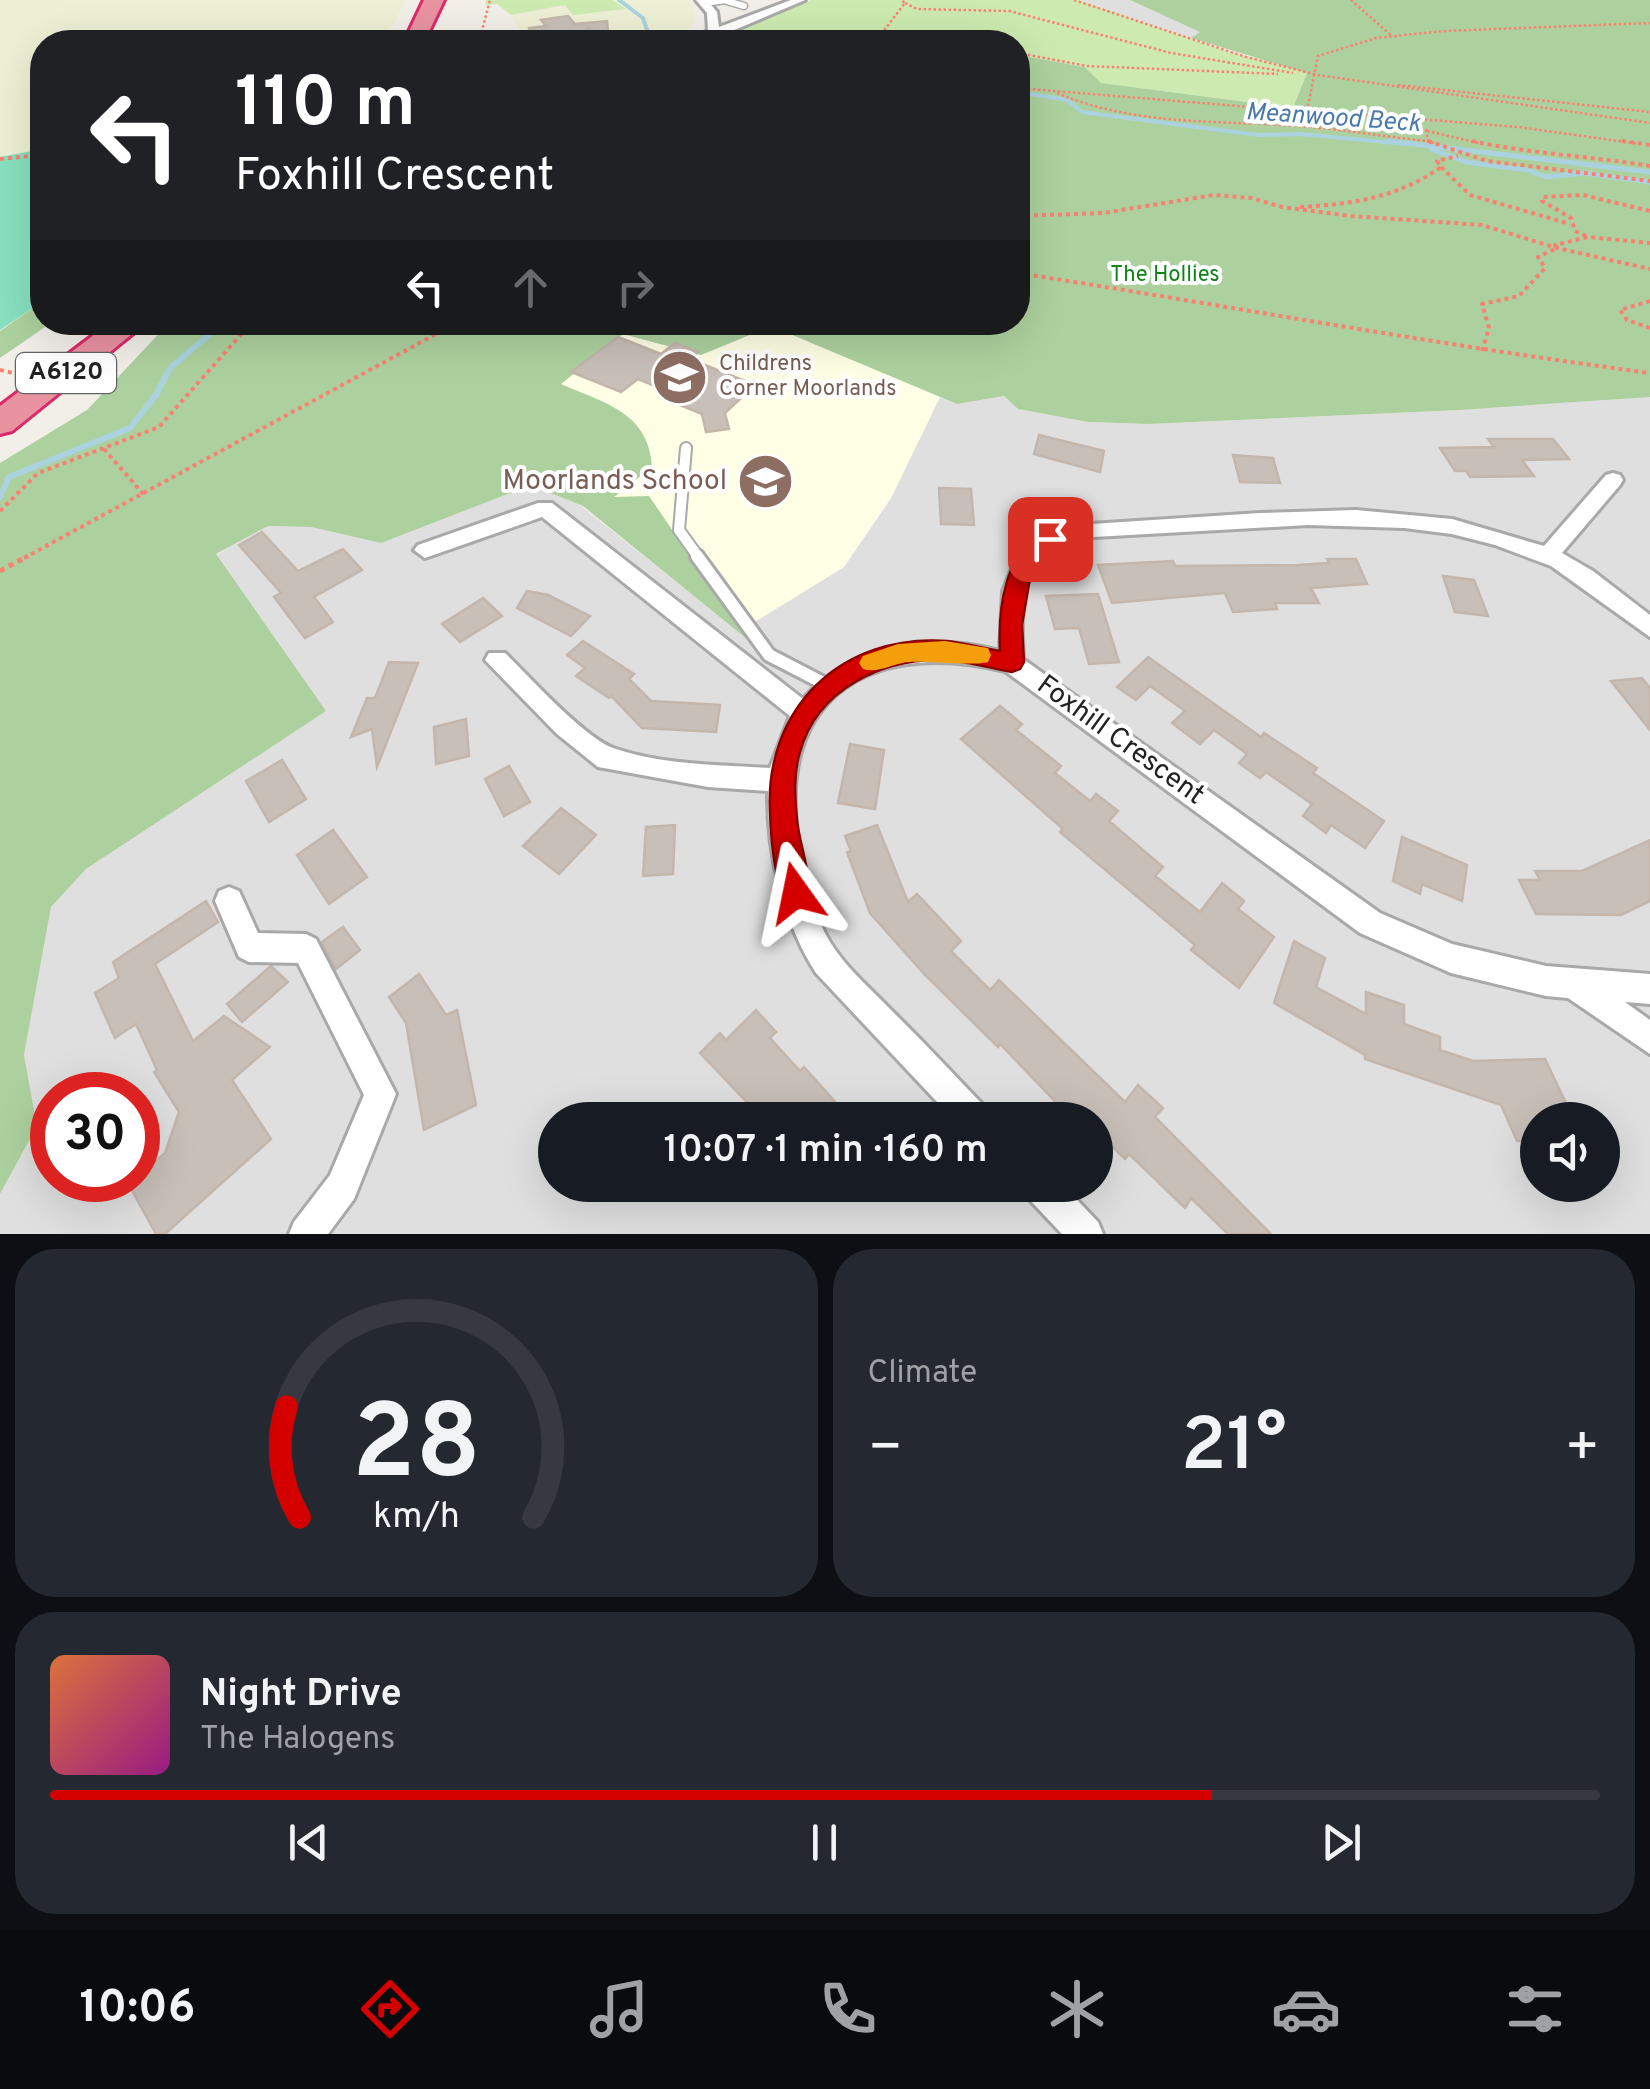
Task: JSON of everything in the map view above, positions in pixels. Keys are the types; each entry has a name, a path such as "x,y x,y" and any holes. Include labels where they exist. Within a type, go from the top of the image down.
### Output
{"highway":[{"path":"420,30 434,0"},
{"name":"A6120","path":"6,378 70,335"},
{"name":"A6120","path":"0,423 115,335"}],"street":[{"path":"726,30 800,0"},
{"path":"703,2 712,12 714,30"},
{"path":"1548,555 1612,480"},
{"path":"426,550 545,508 807,716"},
{"name":"Foxhill Crescent","path":"1650,628 1548,555 1420,520 1370,516 1230,522 1050,539 1030,556 1019,578 1010,625 1012,662 1370,923 1452,958 1546,982 1650,989"},
{"path":"959,1102 838,976 813,941 796,893 785,840 781,780 788,745 807,716 829,686 856,668 898,654 945,650 1012,662"},
{"path":"497,660 566,727 607,759 708,776 781,780"},
{"path":"228,901 249,947 306,949 380,1094 342,1187 306,1234"},
{"path":"1574,984 1650,1039"},
{"path":"1055,1202 1086,1234"}],"lane":[{"path":"703,2 727,1 744,6"},
{"path":"686,448 678,530 770,655 829,686"}],"path":[{"path":"482,30 490,0"},
{"path":"893,0 917,8 1009,11 1170,53 1292,73"},
{"path":"1074,0 1213,48 1315,73 1415,92 1650,123"},
{"path":"1082,0 1240,54 1315,73 1450,93 1650,112"},
{"path":"1351,0 1394,38"},
{"path":"883,30 901,2"},
{"path":"1307,111 1318,56 1376,38 1490,27 1650,24"},
{"path":"1030,55 1104,67 1262,75 1315,73"},
{"path":"1030,89 1518,127 1650,145"},
{"path":"1054,91 1086,108 1181,120 1301,126 1428,140 1458,156"},
{"path":"1333,113 1529,154 1594,156 1650,166"},
{"path":"1426,130 1428,140"},
{"path":"0,159 30,156"},
{"path":"1570,224 1470,196 1437,161 1458,156 1650,180"},
{"path":"1282,207 1350,204 1412,190 1440,167"},
{"path":"1650,212 1559,193 1543,197 1542,201 1570,218 1575,232 1588,237 1650,243"},
{"path":"1030,215 1176,204 1214,195 1251,198 1282,207 1482,225 1557,248 1650,269"},
{"path":"1557,248 1555,244 1588,237"},
{"path":"1482,351 1488,344 1489,317 1482,304 1519,296 1546,268 1538,257 1557,248"},
{"path":"1030,275 1264,311 1482,351 1650,373"},
{"path":"1650,301 1620,310 1627,320 1650,328"},
{"path":"0,511 38,473 158,428 216,356 238,335"},
{"path":"0,571 434,335"},
{"path":"104,449 144,495"}],"shaded area":[{"path":"0,0 405,0 388,30 30,30 30,153 0,157"},
{"path":"612,0 691,0 696,20 688,30 519,30 511,15 565,5 573,15 624,8"},
{"path":"1079,0 1130,0 1201,32 1191,38"},
{"name":"Moorlands School","path":"622,335 701,355 749,335 792,335 940,397 891,498 844,567 753,623 747,639 649,497 612,497 560,384"},
{"path":"1004,396 1018,409 1088,422 1148,424 1650,397 1650,1234 0,1234 0,1194 30,1139 30,1202 160,1202 160,1072 30,1072 30,1088 24,1055 51,907 86,869 164,816 216,555 268,526 311,527 381,543 531,484 577,503 747,638 753,623 844,567 891,498 940,397 957,404"}],"green space":[{"path":"485,0 612,0 626,9 573,15 565,5 511,15 497,4 486,5"},
{"path":"811,0 1079,0 1230,52 1308,71 1293,108 1100,83 1085,67 1030,57 1030,30 739,30"},
{"name":"The Hollies","path":"1130,0 1650,0 1650,397 1148,424 1088,422 1018,409 1004,396 957,404 792,335 1030,335 1030,57 1085,67 1101,83 1293,108 1307,73 1191,38 1200,32"},
{"path":"30,151 30,310 0,330 0,157"},
{"path":"30,310 30,335 34,335 0,358 0,331"},
{"name":"The Hollies","path":"158,335 622,335 561,384 622,412 643,434 652,467 614,497 649,496 747,639 583,506 531,485 381,543 311,527 268,526 216,554 326,711 86,869 51,907 24,1055 30,1088 30,1139 0,1194 0,463 87,410"},
{"name":"The Hollies","path":"627,335 749,335 701,355"}],"building":[{"path":"568,16 575,24 607,21 608,30 529,30 546,26 541,20"},
{"path":"618,337 661,354 675,343 698,352 690,359 755,385 725,413 729,429 706,432 702,414 675,403 682,397 638,379 621,392 571,372"},
{"path":"1039,435 1104,451 1100,472 1034,454"},
{"path":"1488,439 1553,439 1569,459 1522,460 1534,476 1470,477 1466,471 1455,471 1440,448 1494,447"},
{"path":"1233,455 1273,458 1280,483 1240,482"},
{"path":"939,488 971,489 974,525 941,524"},
{"path":"262,532 298,571 343,549 362,570 314,597 333,622 305,638 274,597 281,593 239,545"},
{"path":"1327,559 1356,559 1367,584 1311,588 1319,603 1275,603 1277,609 1233,612 1225,593 1112,603 1098,565 1173,561 1175,566 1298,565 1329,563"},
{"path":"1443,576 1474,580 1488,616 1455,612"},
{"path":"527,591 548,595 590,616 571,636 517,608"},
{"path":"1098,594 1119,662 1089,664 1079,628 1055,629 1046,596"},
{"path":"483,598 502,616 460,642 442,624"},
{"path":"583,641 634,674 629,679 651,701 720,705 716,732 642,728 611,696 576,676 585,668 567,655"},
{"path":"1148,657 1261,737 1264,733 1317,768 1313,773 1384,821 1365,848 1331,825 1326,833 1303,816 1312,804 1266,772 1260,778 1239,763 1247,754 1214,730 1200,744 1172,723 1185,711 1150,686 1136,700 1117,687"},
{"path":"389,662 418,663 377,767 372,729 351,737 367,698 375,698"},
{"path":"1642,678 1650,688 1650,730 1611,681"},
{"path":"1000,706 1022,724 1016,730 1061,766 1055,773 1090,801 1096,794 1118,811 1109,821 1163,867 1155,876 1200,912 1222,883 1244,901 1238,909 1274,937 1239,988 1191,950 1195,945 1060,832 1063,829 961,739"},
{"path":"466,719 469,756 436,764 434,727"},
{"path":"850,744 884,750 875,809 838,803"},
{"path":"282,760 306,799 269,822 246,781"},
{"path":"509,766 530,802 504,816 485,779"},
{"path":"561,808 596,835 559,874 523,846"},
{"path":"675,825 673,874 643,876 646,827"},
{"path":"877,825 908,902 917,894 961,941 951,951 990,990 999,980 1125,1102 1138,1085 1163,1108 1155,1117 1271,1234 1228,1234 1191,1198 1185,1208 1129,1154 1125,1159 1113,1147 1113,1102 1056,1102 925,975 870,913 847,852 851,851 845,836"},
{"path":"333,830 367,877 329,904 297,855"},
{"path":"1402,837 1467,865 1462,901 1422,884 1420,894 1393,881"},
{"path":"1650,840 1650,901 1621,915 1536,914 1519,880 1540,880 1535,871 1582,871"},
{"path":"206,901 218,922 155,964 193,1041 224,1016 270,1047 232,1080 271,1139 165,1234 156,1234 138,1202 160,1202 160,1157 179,1112 160,1082 160,1072 154,1072 157,1070 136,1024 115,1038 95,993 119,978 113,962"},
{"path":"343,927 360,950 336,969 322,942"},
{"path":"1294,941 1325,958 1316,987 1366,1014 1366,992 1404,1005 1404,1024 1440,1037 1440,1050 1473,1061 1545,1059 1565,1102 1520,1102 1517,1141 1501,1105 1365,1059 1365,1055 1274,1003"},
{"path":"271,966 288,982 242,1022 227,1004"},
{"path":"419,974 446,1015 457,1010 476,1105 424,1130 406,1023 389,997"},
{"path":"756,1010 776,1032 770,1038 800,1071 804,1067 835,1102 747,1102 700,1053 720,1033 726,1040"}],"waterway":[{"name":"Meanwood Beck","path":"619,0 643,18 647,30"},
{"name":"Meanwood Beck","path":"1030,94 1067,100 1082,112 1258,135 1301,134 1406,144"},
{"name":"Meanwood Beck","path":"1388,141 1650,172"},
{"path":"1431,149 1466,162 1528,170 1546,177 1583,173 1650,182"},
{"path":"0,497 9,477 130,428 156,395 170,368 209,335"}],"slow traffic":[{"path":"871,663 898,654 945,650 979,655"}],"place":[{"name":"Childrens Corner Moorlands","path":"680,377"},
{"name":"Moorlands School","path":"766,482"}],"route":[{"path":"796,893 785,840 781,780 788,745 807,716 829,686 856,668 898,654 945,650 1012,662 1010,625 1019,578 1030,556 1050,539"}]}
